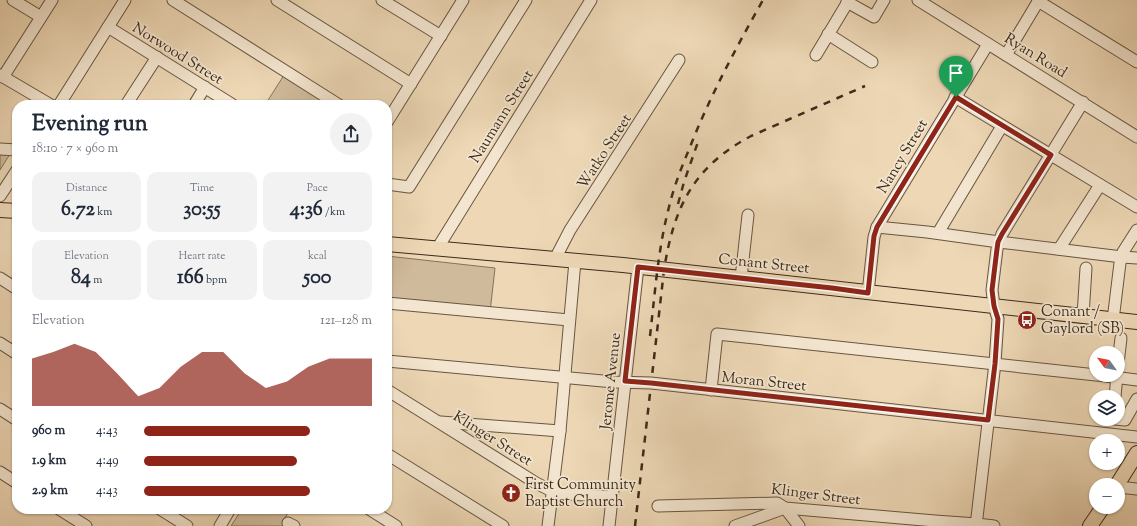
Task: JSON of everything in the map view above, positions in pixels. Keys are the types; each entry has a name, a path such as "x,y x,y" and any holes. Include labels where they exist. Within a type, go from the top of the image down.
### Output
{"main road":[{"path":"0,210 12,211"},
{"name":"Conant Street","path":"392,244 638,267 1137,322"},
{"path":"1122,478 1137,453"},
{"path":"1090,526 1098,514"}],"street":[{"path":"12,0 41,17"},
{"path":"43,100 2,76 52,0"},
{"path":"62,100 124,0"},
{"path":"173,0 331,100"},
{"path":"277,0 411,84"},
{"path":"382,0 441,36"},
{"path":"392,114 463,0"},
{"path":"392,184 409,186 526,0"},
{"name":"Naumann Street","path":"437,249 592,0"},
{"path":"816,55 848,1 874,17 884,0"},
{"name":"Ryan Road","path":"918,0 1137,136"},
{"path":"1006,55 1039,1 1137,62"},
{"name":"Norwood Street","path":"108,27 225,100"},
{"path":"828,34 872,62"},
{"name":"Nancy Street","path":"868,293 876,228 988,44"},
{"path":"129,100 157,57"},
{"name":"Watko Street","path":"555,259 570,230 679,60"},
{"path":"197,100 205,87"},
{"path":"956,97 1137,207"},
{"path":"977,525 995,364 998,319 994,306 992,290 998,242 1083,102"},
{"path":"938,233 1002,126"},
{"path":"0,149 12,150"},
{"path":"0,196 12,178"},
{"path":"1059,249 1100,185"},
{"path":"741,278 748,215"},
{"path":"876,228 938,233 998,242 1137,258"},
{"path":"1113,320 1120,263 1123,252 1137,230"},
{"path":"548,526 560,431 575,261"},
{"name":"Jerome Avenue","path":"609,526 638,267"},
{"path":"1083,316 1086,268"},
{"path":"0,278 12,286"},
{"path":"392,303 570,320"},
{"path":"711,390 717,334 1089,374"},
{"path":"1119,346 1120,338"},
{"path":"0,343 12,351"},
{"name":"Moran Street","path":"392,361 614,382 625,381 1137,437"},
{"path":"1125,378 1137,380"},
{"name":"Klinger Street","path":"392,393 552,492 612,498"},
{"path":"1125,420 1137,399"},
{"path":"0,409 12,417"},
{"path":"438,422 560,431"},
{"path":"392,457 503,526"},
{"path":"0,472 12,480"},
{"path":"1125,487 1137,489"},
{"name":"Klinger Street","path":"658,506 777,503 785,508 934,523 994,526"},
{"path":"735,526 785,508 799,526"},
{"path":"67,514 86,526"},
{"path":"168,514 187,526"},
{"path":"220,526 227,514"},
{"path":"377,514 396,526"}],"shaded area":[{"path":"284,75 325,100 268,100"},
{"path":"0,154 10,154 0,170"},
{"path":"392,257 495,268 490,312 392,302"},
{"path":"239,514 288,514 282,522 288,526 231,526"}],"railway":[{"path":"650,336 662,239 676,184 684,161 715,91 733,54 763,0"},
{"path":"635,526 664,270 668,247 681,208 701,175 714,161 731,148 751,136 865,86"},
{"path":"678,204 699,139"}],"place":[{"name":"Conant / Gaylord (SB)","path":"1027,320"},
{"name":"First Community Baptist Church","path":"511,493"}],"route":[{"path":"956,97 1051,155 998,242 992,290 994,306 998,319 995,364 988,420 625,381 638,267 868,293 874,236 877,227 956,97"}]}
